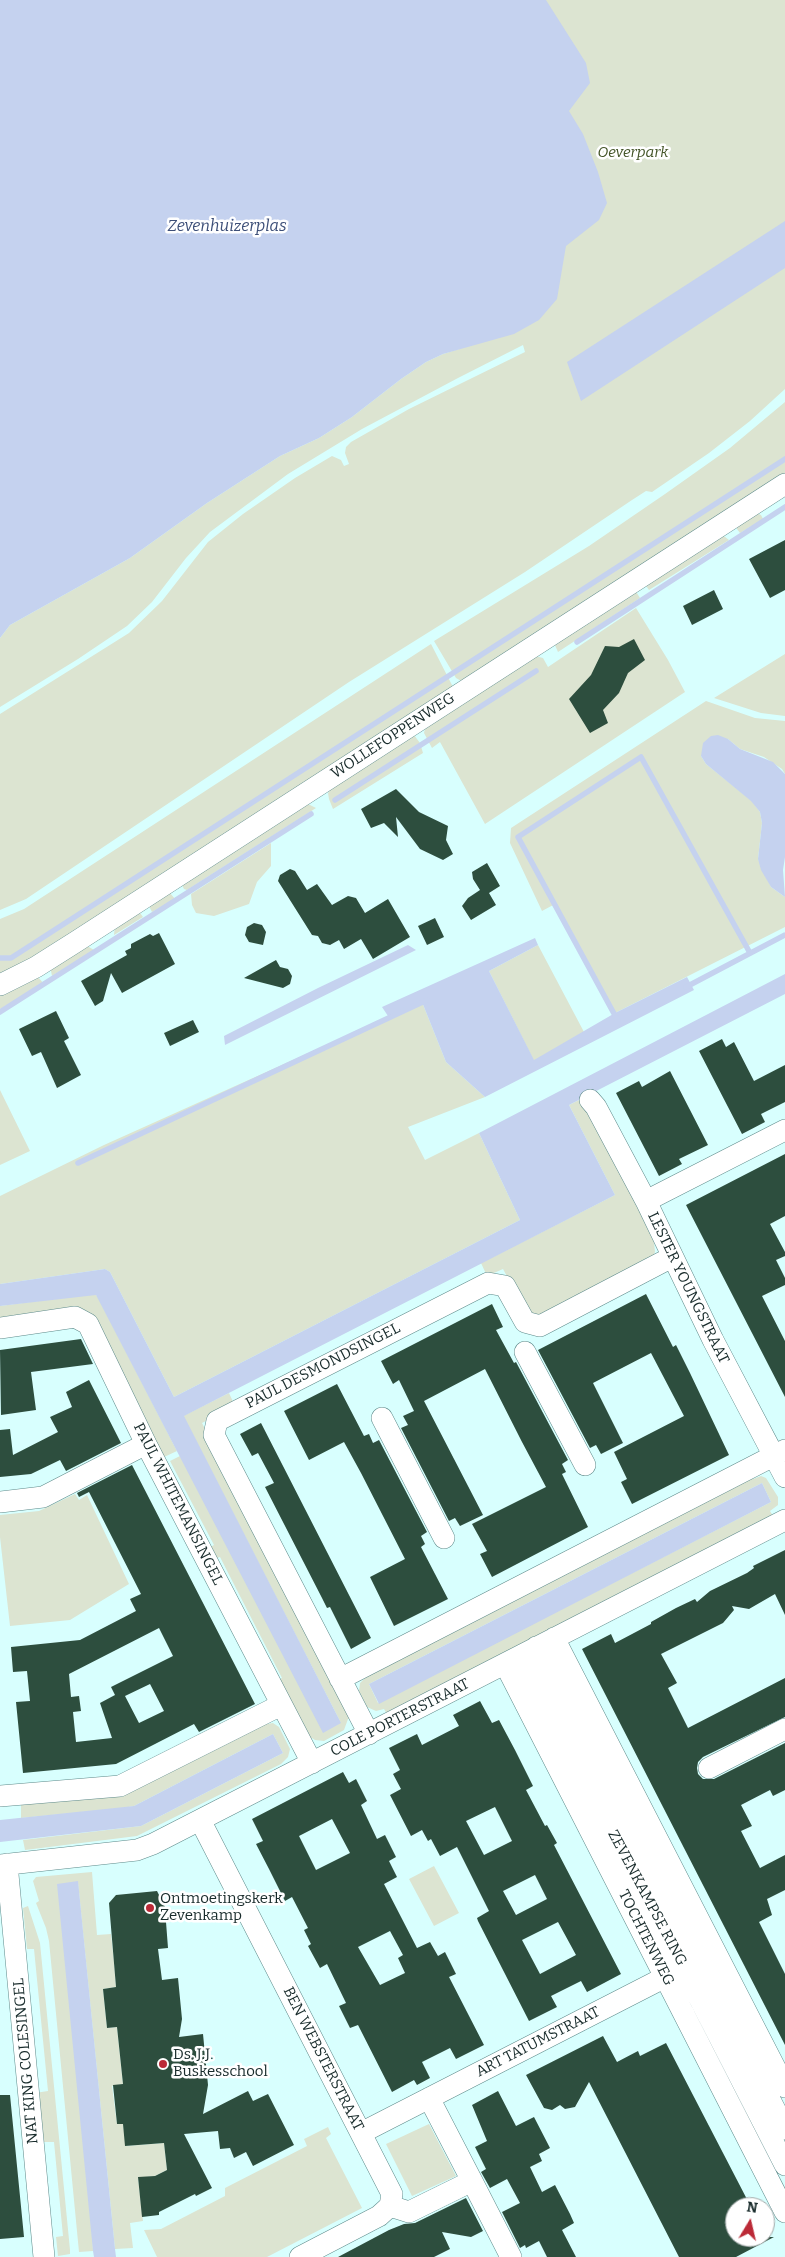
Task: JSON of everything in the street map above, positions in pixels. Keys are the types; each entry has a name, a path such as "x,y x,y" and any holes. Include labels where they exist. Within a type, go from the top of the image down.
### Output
{"street":[{"name":"WOLLEFOPPENWEG","path":"0,985 36,967 66,948 785,484"},
{"name":"LESTER YOUNGSTRAAT","path":"590,1100 596,1107 646,1202 672,1257 779,1453 785,1477"},
{"path":"646,1202 785,1130"},
{"name":"PAUL DESMONDSINGEL","path":"369,1734 214,1435 217,1421 488,1283 504,1286 525,1322 540,1326 672,1257"},
{"name":"PAUL WHITEMANSINGEL","path":"0,1328 75,1317 88,1324 146,1444 312,1763"},
{"path":"525,1352 585,1466"},
{"path":"382,1418 444,1538"},
{"path":"0,1502 43,1497 146,1444"},
{"path":"340,1679 779,1453"},
{"name":"COLE PORTERSTRAAT","path":"3,1864 137,1850 369,1734 785,1520"},
{"name":"TOCHTENWEG","path":"529,1651 690,1963 753,2150 785,2212"},
{"name":"ZEVENKAMPSE RING","path":"529,1651 690,1963 781,2134 785,2165"},
{"path":"0,1796 120,1786 281,1705"},
{"path":"709,1768 785,1729"},
{"name":"BEN WEBSTERSTRAAT","path":"200,1820 392,2194 390,2206"},
{"name":"NAT KING COLESINGEL","path":"3,1864 7,1928 44,2257"},
{"name":"TOCHTENWEG","path":"690,1963 785,2087"},
{"name":"ART TATUMSTRAAT","path":"361,2133 690,1963"},
{"path":"430,2098 511,2257"},
{"path":"753,2150 781,2134"},
{"path":"300,2257 379,2216 390,2206 409,2212 472,2181"}],"green space":[{"name":"Oeverpark","path":"436,0 785,0 785,389 750,421 709,453 652,492 646,491 525,572 349,682 26,899 0,910 0,714 129,633 162,601 208,542 243,514 295,478 332,456 341,460 344,466 349,464 345,453 346,447 351,442 409,409 525,352 523,345 458,378 362,429 288,474 210,532 186,558 152,602 127,626 0,707 0,638 10,625 130,558 207,503 280,456 319,438 352,417 426,362 443,354 520,330"},
{"path":"785,402 785,474 463,682 456,678 434,641 589,546 730,448"},
{"path":"754,512 761,515 763,519 740,533 737,529 737,523"},
{"path":"720,533 729,540 649,590 644,583"},
{"path":"635,590 640,598 558,652 554,643"},
{"path":"636,608 685,692 485,824 440,742 432,748 424,733 426,724 535,656 543,658 548,667"},
{"path":"431,644 453,687 48,950 0,975 0,919 24,909"},
{"path":"785,654 785,716 761,713 714,698"},
{"path":"706,701 755,718 785,721 785,774 782,769 764,757 740,749 728,739 701,756 706,764 752,801 760,812 762,823 758,859 771,887 785,897 785,927 615,1013 555,904 542,911 510,843 511,828"},
{"path":"414,735 420,743 423,753 333,809 328,793 333,786"},
{"path":"306,803 316,808 187,890 184,889 182,885"},
{"path":"271,843 271,866 257,882 249,904 214,916 196,913 192,905 191,894"},
{"path":"170,893 175,899 152,912 148,904"},
{"path":"140,913 143,917 114,935 115,925"},
{"path":"84,944 94,950 52,976 50,966"},
{"path":"538,945 584,1032 534,1061 489,971"},
{"path":"38,977 44,984 0,1009 0,994"},
{"path":"422,1002 446,1062 485,1097 408,1127 425,1160 479,1133 520,1220 174,1397 110,1272 105,1269 0,1284 0,1196 104,1145"},
{"path":"0,1090 30,1151 0,1165"},
{"path":"585,1097 654,1242 655,1252 653,1257 548,1315 534,1315 524,1308 503,1269 487,1276 481,1263 615,1195 569,1105"},
{"path":"96,1295 99,1299 177,1451 162,1458 92,1322 0,1317 0,1306"},
{"path":"229,1393 235,1406 202,1423 353,1717 348,1719 344,1730 324,1741 312,1738 308,1740 276,1681 282,1678 220,1557 214,1559 208,1548 214,1545 170,1461 180,1456 341,1723 183,1416"},
{"path":"751,1473 753,1479 761,1476 766,1478 778,1497 778,1505 770,1511 773,1516 387,1714 384,1709 376,1711 367,1707 359,1691 360,1683 365,1678 362,1673","holes":["762,1483 771,1502 378,1703 369,1684"]},
{"path":"75,1494 79,1500 87,1495 129,1584 70,1620 10,1626 0,1537 0,1515 39,1511"},
{"path":"264,1719 267,1724 273,1723 279,1727 290,1749 288,1757 281,1764 137,1836 25,1850 23,1840 141,1826 283,1753 273,1734 134,1806 21,1818 21,1804 121,1791"},
{"path":"434,1866 459,1913 434,1926 409,1879"},
{"path":"92,1872 97,1935 111,1934 114,1962 116,1987 103,1989 107,2028 117,2027 123,2084 112,2086 117,2124 123,2124 126,2146 164,2143 167,2170 155,2176 138,2178 143,2221 130,2223 133,2248 115,2249 78,1882 93,2251 79,2252 49,1941 36,1903 39,1901 33,1881 36,1877"},
{"path":"28,1906 40,1943 70,2250 70,2254 58,2256 56,2237 63,2236 54,2142 41,2142 35,2093 48,2091 34,1949 27,1949 23,1908"},
{"path":"429,2124 456,2176 412,2196 386,2144"},
{"path":"328,2127 331,2134 326,2138 362,2208 267,2257 157,2257 144,2230 161,2229 225,2196 225,2188 307,2146 304,2139"}],"water":[{"name":"Zevenhuizerplas","path":"0,0 546,0 586,63 590,83 569,111 583,134 598,172 607,203 599,220 566,246 557,299 539,320 514,334 443,354 426,362 352,417 319,438 280,456 207,503 130,558 10,625 0,638"},
{"path":"785,221 785,268 581,401 567,362"},
{"path":"718,735 728,739 740,749 773,762 785,774 785,857 783,870 785,897 771,887 761,870 758,859 762,823 760,812 751,801 706,764 701,756 703,743 711,736"},
{"path":"535,938 538,945 489,971 534,1060 615,1013 687,977 694,990 485,1097 446,1062 422,1002 388,1016 382,1007"},
{"path":"408,945 416,950 225,1045 224,1036"},
{"path":"785,974 785,994 569,1105 615,1195 184,1416 341,1723 323,1733 96,1295 0,1306 0,1284 105,1269 110,1272 174,1397 520,1220 479,1133"},
{"path":"762,1483 771,1502 379,1704 369,1684"},
{"path":"273,1734 283,1753 141,1826 0,1842 0,1820 134,1806"},
{"path":"78,1881 116,2257 94,2257 93,2251 57,1884"}],"building":[{"path":"785,540 785,590 770,598 749,559"},
{"path":"714,590 723,609 692,625 683,606"},
{"path":"634,639 645,660 628,673 619,693 603,710 608,723 590,733 569,699 591,675 605,646 619,647"},
{"path":"396,789 419,812 448,826 446,840 453,854 443,860 420,849 396,817 398,837 384,823 371,828 361,809"},
{"path":"487,863 500,886 489,893 496,905 471,920 462,906 468,898 480,890 473,879 472,872"},
{"path":"290,869 295,871 307,890 317,884 332,905 348,896 356,898 365,913 388,899 410,937 373,959 361,939 344,949 339,940 330,945 322,943 318,936 312,935 278,881 280,875"},
{"path":"435,918 444,937 427,945 418,926"},
{"path":"254,923 262,925 266,932 263,945 249,942 245,935 247,927"},
{"path":"159,933 175,964 122,993 111,973 103,1001 95,1006 81,981 127,955 125,951 131,948 131,944 150,934 153,936"},
{"path":"276,960 280,967 288,969 292,976 290,984 283,988 244,978"},
{"path":"56,1011 69,1038 64,1041 81,1075 57,1088 41,1052 32,1056 19,1029"},
{"path":"193,1020 199,1032 170,1046 164,1033"},
{"path":"722,1039 726,1047 734,1042 754,1081 785,1065 785,1102 761,1114 765,1122 742,1134 699,1051"},
{"path":"670,1071 708,1145 679,1159 682,1164 659,1176 616,1093 639,1081 642,1087"},
{"path":"785,1154 785,1216 770,1224 785,1252 785,1256 776,1260 785,1278 785,1285 762,1296 785,1341 785,1397 686,1205"},
{"path":"646,1294 673,1347 676,1345 729,1455 632,1504 621,1482 627,1479 614,1452 684,1416 651,1353 593,1383 623,1443 601,1454 596,1445 590,1448 538,1350"},
{"path":"492,1304 503,1327 496,1330 514,1363 516,1362 568,1460 562,1464 566,1472 562,1474 588,1527 492,1577 480,1554 487,1551 472,1524 546,1487 485,1369 424,1401 483,1515 460,1526 455,1518 449,1521 401,1428 408,1425 403,1416 414,1411 399,1380 393,1384 381,1361"},
{"path":"81,1339 93,1364 31,1372 36,1410 1,1415 0,1350"},
{"path":"89,1380 121,1443 66,1471 60,1460 31,1474 0,1477 0,1430 10,1429 13,1455 58,1432 50,1417 72,1407 66,1392"},
{"path":"337,1384 364,1436 369,1434 373,1443 379,1440 427,1532 421,1536 425,1544 421,1547 448,1599 394,1626 370,1577 405,1559 361,1473 344,1442 309,1460 284,1411"},
{"path":"261,1423 371,1638 351,1649 330,1607 327,1608 265,1487 274,1483 258,1453 252,1456 240,1434"},
{"path":"132,1465 255,1704 199,1732 194,1724 116,1764 23,1773 16,1702 30,1701 27,1671 13,1672 11,1647 80,1640 136,1611 130,1599 141,1594 89,1492 79,1497 77,1493","holes":["159,1628 173,1656 111,1687 115,1695 100,1703 112,1738 76,1742 73,1712 81,1711 79,1696 71,1697 69,1674","150,1684 164,1711 139,1723 125,1696"]},
{"path":"785,1550 785,1615 775,1594 749,1609 732,1606 734,1610 723,1623 661,1654 677,1683 668,1688 688,1728 785,1678 785,1717 703,1757 698,1762 697,1768 698,1774 703,1779 714,1779 785,1743 785,1790 773,1796 770,1790 741,1805 752,1826 741,1831 760,1868 785,1855 785,1890 767,1899 772,1915 759,1922 785,1974 785,2045 582,1649 611,1634 615,1643 676,1608 695,1599 697,1602 710,1591 747,1573 754,1568 753,1566"},
{"path":"480,1701 492,1723 499,1720 533,1786 526,1790 545,1826 547,1825 557,1843 554,1845 621,1974 587,1992 581,1981 551,1996 557,2007 529,2021 478,1921 477,1918 489,1911 457,1847 440,1856 431,1839 428,1841 422,1830 411,1836 390,1795 401,1789 393,1774 400,1770 389,1748 417,1734 422,1745 459,1726 453,1715","holes":["495,1807 512,1841 484,1855 466,1821","535,1875 547,1899 516,1915 503,1891","558,1922 576,1955 540,1974 522,1940"]},
{"path":"343,1772 349,1783 356,1779 367,1801 361,1805 377,1839 385,1835 396,1857 389,1861 397,1877 384,1884 417,1948 430,1942 438,1956 445,1952 456,1974 449,1977 484,2045 456,2059 450,2048 422,2062 430,2078 417,2085 414,2080 392,2092 358,2025 350,2028 339,2006 346,2003 327,1964 320,1968 308,1946 311,1944 304,1930 308,1928 292,1897 285,1901 256,1844 263,1841 252,1819","holes":["332,1819 350,1853 316,1870 299,1836","390,1931 403,1955 398,1958 405,1973 380,1985 358,1947"]},
{"name":"Ds. J.J. Buskesschool","path":"157,1891 172,1921 166,1922 168,1948 158,1949 162,1980 178,1978 182,2019 179,2037 203,2034 208,2085 203,2114 248,2091 253,2101 268,2094 294,2145 253,2166 246,2152 234,2158 230,2148 220,2149 218,2131 184,2134 212,2188 196,2196 195,2194 159,2212 159,2215 142,2217 138,2177 155,2176 167,2170 164,2143 125,2146 123,2124 117,2124 113,2085 123,2084 117,2027 107,2028 103,1989 116,1987 109,1903 116,1895"},
{"path":"603,2036 617,2062 638,2051 640,2056 666,2043 746,2197 725,2197 725,2247 755,2247 736,2257 679,2257 589,2082 575,2107 565,2109 560,2105 552,2110 544,2108 526,2075"},
{"path":"498,2091 516,2126 534,2117 550,2148 539,2154 542,2161 530,2167 542,2192 555,2185 570,2214 574,2223 562,2230 576,2257 547,2257 539,2241 526,2248 525,2245 520,2248 502,2212 520,2203 507,2179 490,2188 481,2172 486,2169 475,2147 487,2141 472,2105"},
{"path":"0,2095 10,2095 24,2237 0,2239"},
{"path":"466,2198 483,2231 471,2237 442,2232 450,2249 434,2257 338,2257 389,2230 404,2224 415,2223"}],"waterway":[{"path":"0,958 11,958 785,459"},
{"path":"577,642 785,507"},
{"path":"335,800 536,671"},
{"path":"618,1021 518,837 641,757 750,953"},
{"path":"0,1012 311,814"},
{"path":"686,987 785,935"},
{"path":"78,1163 427,1000"}],"place":[{"name":"Ontmoetingskerk Zevenkamp","path":"150,1908"},
{"name":"Ds. J.J. Buskesschool","path":"163,2064"}]}
